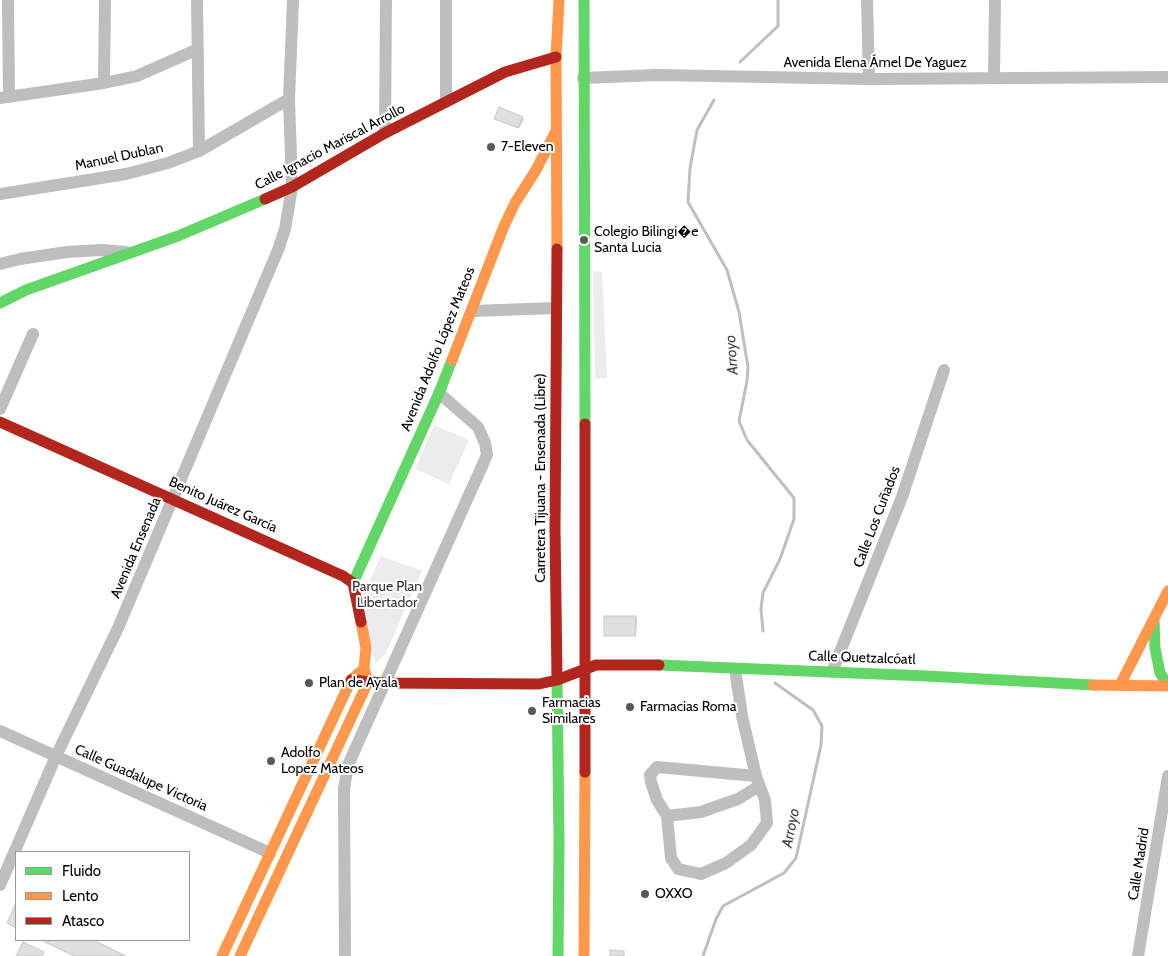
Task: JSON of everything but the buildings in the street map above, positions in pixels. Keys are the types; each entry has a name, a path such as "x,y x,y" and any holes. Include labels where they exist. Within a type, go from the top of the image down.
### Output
{"main road":[{"path":"584,0 586,668 584,956"},
{"name":"Carretera Tijuana - Ensenada (Libre)","path":"558,956 559,841 555,529 556,57 562,2"},
{"name":"Calle Ignacio Mariscal Arrollo","path":"2,303 26,290 187,232 292,187 385,133 505,72 556,57"},
{"name":"Avenida Adolfo López Mateos","path":"353,583 439,393 504,226 515,203 536,170 557,128"},
{"name":"Benito Juárez García","path":"0,422 326,567 353,583"},
{"path":"240,956 368,682 364,668 366,648 353,583"},
{"path":"1120,686 1168,591"},
{"path":"1154,617 1155,648 1160,673 1168,686"},
{"name":"Calle Quetzalcóatl","path":"557,680 586,668 606,664 625,664 927,676 1083,685 1168,686"},
{"path":"222,956 351,680 364,668"},
{"path":"351,680 383,684 540,684 557,680"}],"street":[{"path":"8,0 5,98 137,76 198,49"},
{"path":"104,83 105,0"},
{"path":"197,0 199,151"},
{"name":"Avenida Ensenada","path":"0,885 56,756 118,628 278,250 292,187 290,99 293,0"},
{"path":"385,133 386,0"},
{"path":"446,0 446,102"},
{"path":"867,0 869,79"},
{"path":"994,78 995,0"},
{"name":"Avenida Elena Ámel De Yaguez","path":"583,78 657,75 869,79 1168,77"},
{"name":"Manuel Dublan","path":"0,194 134,172 168,163 199,151 290,99"},
{"path":"0,264 20,258 67,252 101,250 133,252"},
{"path":"472,311 556,308"},
{"path":"0,410 33,334"},
{"name":"Calle Los Cuñados","path":"832,672 902,497 944,370"},
{"path":"344,956 345,776 348,765 487,455 485,443 478,427 439,393"},
{"path":"735,669 742,716 757,781 765,800 767,823 752,845 726,863 701,874 678,869 671,858 667,816 657,800 651,782 650,775 657,767 757,781"},
{"name":"Calle Guadalupe Victoria","path":"0,731 270,853"},
{"name":"Calle Madrid","path":"1138,956 1168,776"},
{"path":"667,816 701,812 738,800 757,781"}],"green space":[{"path":"593,271 602,272 607,378 595,379"},
{"path":"434,425 469,440 449,484 415,469"},
{"name":"Parque Plan Libertador","path":"381,556 422,571 385,655 376,663 357,608"}],"waterway":[{"name":"Arroyo","path":"740,62 778,26 778,0"},
{"name":"Arroyo","path":"714,100 697,130 690,168 688,202 727,270 739,312 748,367 739,421 747,440 794,498 794,519 780,559 763,593 761,609 763,631"},
{"name":"Arroyo","path":"703,956 716,919 723,906 784,873 796,858 821,745 822,726 813,710 775,683"}],"traffic: fast":[{"path":"584,0 585,424"},
{"path":"0,303 26,290 178,236 265,199"},
{"path":"353,583 439,393 452,360"},
{"path":"1154,621 1155,648 1160,673 1168,685"},
{"path":"659,665 1093,685"},
{"path":"557,678 558,956"}],"traffic: slow":[{"path":"557,249 556,57 559,0"},
{"path":"452,360 504,226 556,131"},
{"path":"1120,685 1168,591"},
{"path":"240,956 368,682 364,668 366,648 361,622"},
{"path":"222,956 351,680 360,672"},
{"path":"1093,685 1168,686"},
{"path":"584,956 585,772"}],"traffic: jam":[{"path":"265,199 292,187 385,133 505,72 556,57"},
{"path":"557,249 555,529 557,678"},
{"path":"0,422 343,576 353,583 361,622"},
{"path":"585,424 585,772"},
{"path":"351,680 383,683 539,684 557,680 596,665 659,665"}],"place":[{"name":"7-Eleven","path":"491,147"},
{"name":"Colegio Bilingi�e Santa Lucia","path":"584,240"},
{"name":"Plan de Ayala","path":"309,683"},
{"name":"Farmacias Roma","path":"630,707"},
{"name":"Farmacias Similares","path":"532,711"},
{"name":"Adolfo Lopez Mateos","path":"271,761"},
{"name":"OXXO","path":"645,894"}]}
